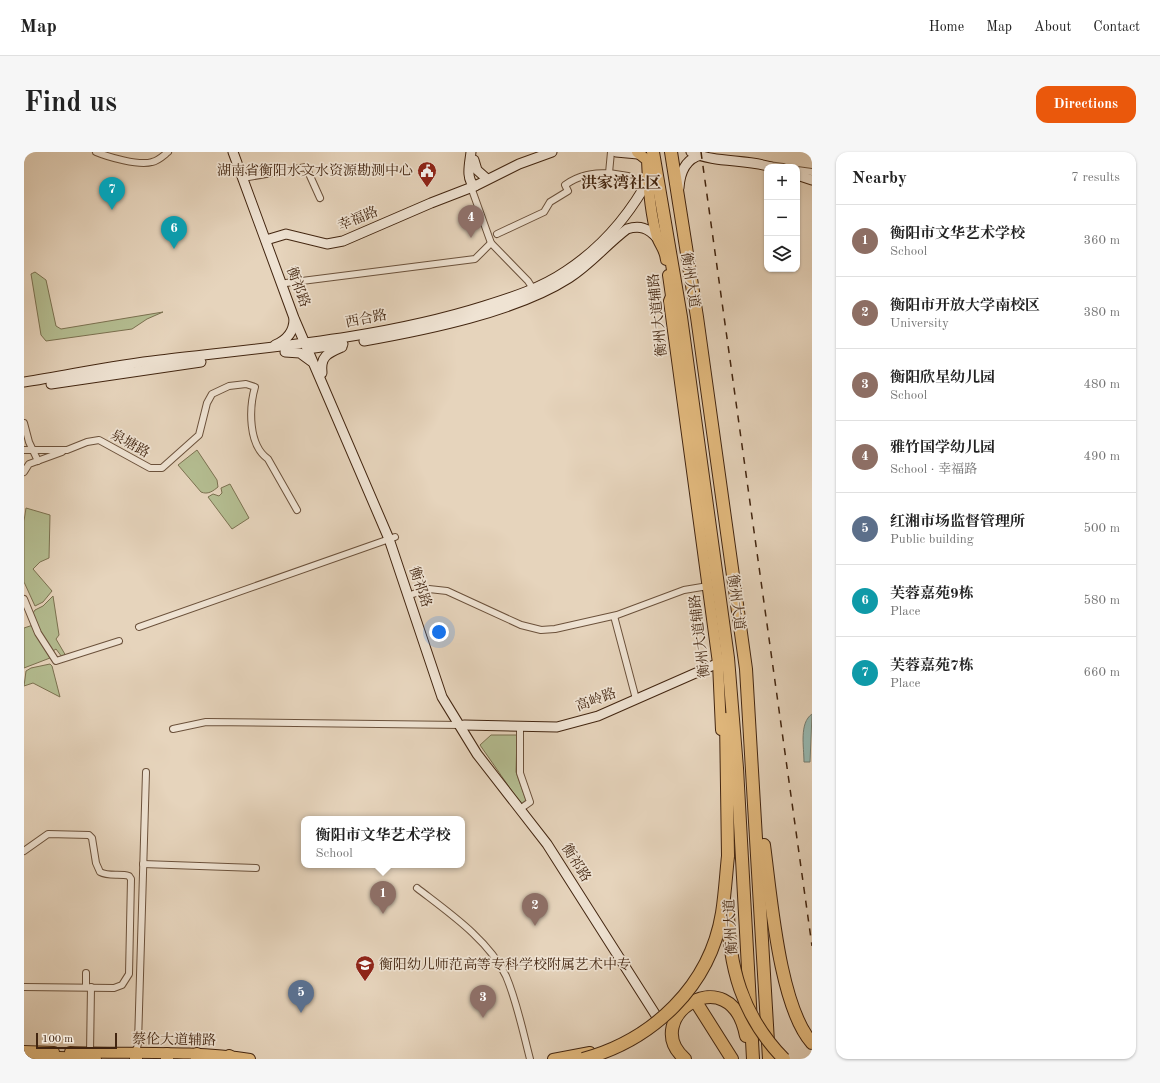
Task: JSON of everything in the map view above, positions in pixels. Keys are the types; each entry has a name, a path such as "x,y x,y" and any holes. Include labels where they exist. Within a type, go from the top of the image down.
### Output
{"highway":[{"name":"衡州大道","path":"671,152 697,317 746,669 753,765 769,1059"},
{"name":"衡州大道","path":"646,156 668,253 710,516 723,661 738,776 753,1059"},
{"path":"723,661 726,696 728,933 734,971 746,1004 755,1022 784,1059"},
{"path":"753,765 778,938 788,992 798,1022 812,1043"},
{"path":"583,1059 612,1050 644,1032 668,1012 692,986 709,954 720,920 728,856"},
{"path":"690,994 732,1059"},
{"path":"685,1059 676,1049 673,1041 672,1031 674,1022 681,1010 692,1000 712,997 730,1003 737,1011 743,1022 750,1059"},
{"path":"24,1057 92,1056"}],"main road":[{"name":"衡州大道辅路","path":"646,156 648,181 657,238 668,253 671,296 669,301 708,586 723,661 722,852 720,892 709,940 690,994 657,1016"},
{"path":"553,1059 584,1054 608,1046 629,1036 657,1016"},
{"name":"蔡伦大道辅路","path":"24,1051 92,1056 231,1057 250,1059"}],"street":[{"path":"96,152 113,159 147,163 152,162 168,152"},
{"name":"衡祁路","path":"233,152 245,177"},
{"name":"衡祁路","path":"237,152 245,177 286,283 297,320"},
{"name":"幸福路","path":"471,184 541,152"},
{"name":"幸福路","path":"269,239 286,234 327,244 343,241 471,184 552,152"},
{"path":"610,173 611,152"},
{"path":"616,152 646,156"},
{"path":"691,152 701,155 717,155 764,165"},
{"path":"473,155 477,170 486,178"},
{"path":"473,155 471,184 491,243 528,281 533,289"},
{"path":"678,195 683,169 689,160 701,155"},
{"path":"760,164 764,165"},
{"path":"245,177 306,167 320,198"},
{"path":"800,170 812,172"},
{"path":"497,234 544,212 550,202 568,191 566,184 572,180 587,174 610,173 628,176"},
{"path":"800,176 812,180"},
{"name":"西合路","path":"24,388 160,366 285,352 327,340 436,319 475,309 533,289 566,272 587,256 605,239 639,196 648,181"},
{"name":"西合路","path":"24,382 157,360 269,348 350,343 436,326 535,295 569,278 592,261 621,234 634,227 646,228 657,238"},
{"name":"衡祁路","path":"269,239 297,320 322,373 392,538 413,594 447,695 462,725"},
{"path":"286,283 475,259 491,243"},
{"path":"269,348 287,338 297,320 309,337 327,340"},
{"path":"322,373 321,363 323,359 350,343"},
{"name":"衡祁路","path":"308,346 314,364 392,538 442,697 479,752 521,808 549,842 657,1016"},
{"path":"285,352 300,353 314,364"},
{"name":"泉塘路","path":"24,450 67,450 87,442 99,440 150,468 162,468 199,435 207,403 212,394 229,386 246,384 255,387 251,407 257,447 261,455 268,459 297,510"},
{"path":"24,423 38,461"},
{"path":"24,472 29,464 67,450"},
{"path":"139,627 392,538"},
{"path":"413,594 429,589 447,592 521,625 541,630 555,629 614,616 684,590 708,586"},
{"path":"24,599 38,633 56,661 119,641"},
{"path":"614,616 636,700"},
{"name":"高岭路","path":"462,725 557,728 598,716 723,661"},
{"path":"173,729 206,722 462,725"},
{"path":"520,728 520,773 530,802 521,808"},
{"path":"136,1056 138,1044 146,772"},
{"path":"24,851 48,834 88,835 92,838 96,863 100,872 108,875 126,875 131,879 129,974 122,985 114,988 24,987"},
{"path":"143,864 256,868"},
{"path":"417,888 472,931 483,943 505,976 530,1059"},
{"path":"86,973 92,1056"}],"green space":[{"path":"35,272 46,280 56,326 61,329 163,312 147,319 132,329 46,341 41,335 31,274"},
{"path":"197,450 217,480 218,487 208,493 201,492 178,465"},
{"path":"230,484 249,518 232,529 208,497 213,494 219,496 222,493 221,488"},
{"path":"26,508 50,515 49,558 40,562 33,569 52,591 43,602 35,606 24,582 24,521"},
{"path":"53,596 59,635 56,639 66,656 62,657 56,649 53,651 47,642 33,613"},
{"path":"33,625 50,658 24,668 24,628"},
{"path":"50,664 52,666 60,697 33,683 24,686 26,671 31,668"},
{"path":"491,735 517,735 516,772 526,800 521,804 480,745"}],"water":[{"path":"812,714 810,762 804,762 803,736 805,723"}],"railway":[{"path":"701,152 812,946"}],"place":[{"name":"湖南省衡阳水文水资源勘测中心","path":"427,188"},
{"name":"芙蓉嘉苑7栋","path":"112,210"},
{"name":"雅竹国学幼儿园","path":"471,238"},
{"name":"芙蓉嘉苑9栋","path":"174,249"},
{"name":"衡阳市文华艺术学校","path":"383,914"},
{"name":"衡阳市开放大学南校区","path":"535,926"},
{"name":"衡阳幼儿师范高等专科学校附属艺术中专","path":"365,982"},
{"name":"红湘市场监督管理所","path":"301,1013"},
{"name":"衡阳欣星幼儿园","path":"483,1018"}],"district":[{"name":"洪家湾社区","path":"621,184"}]}
